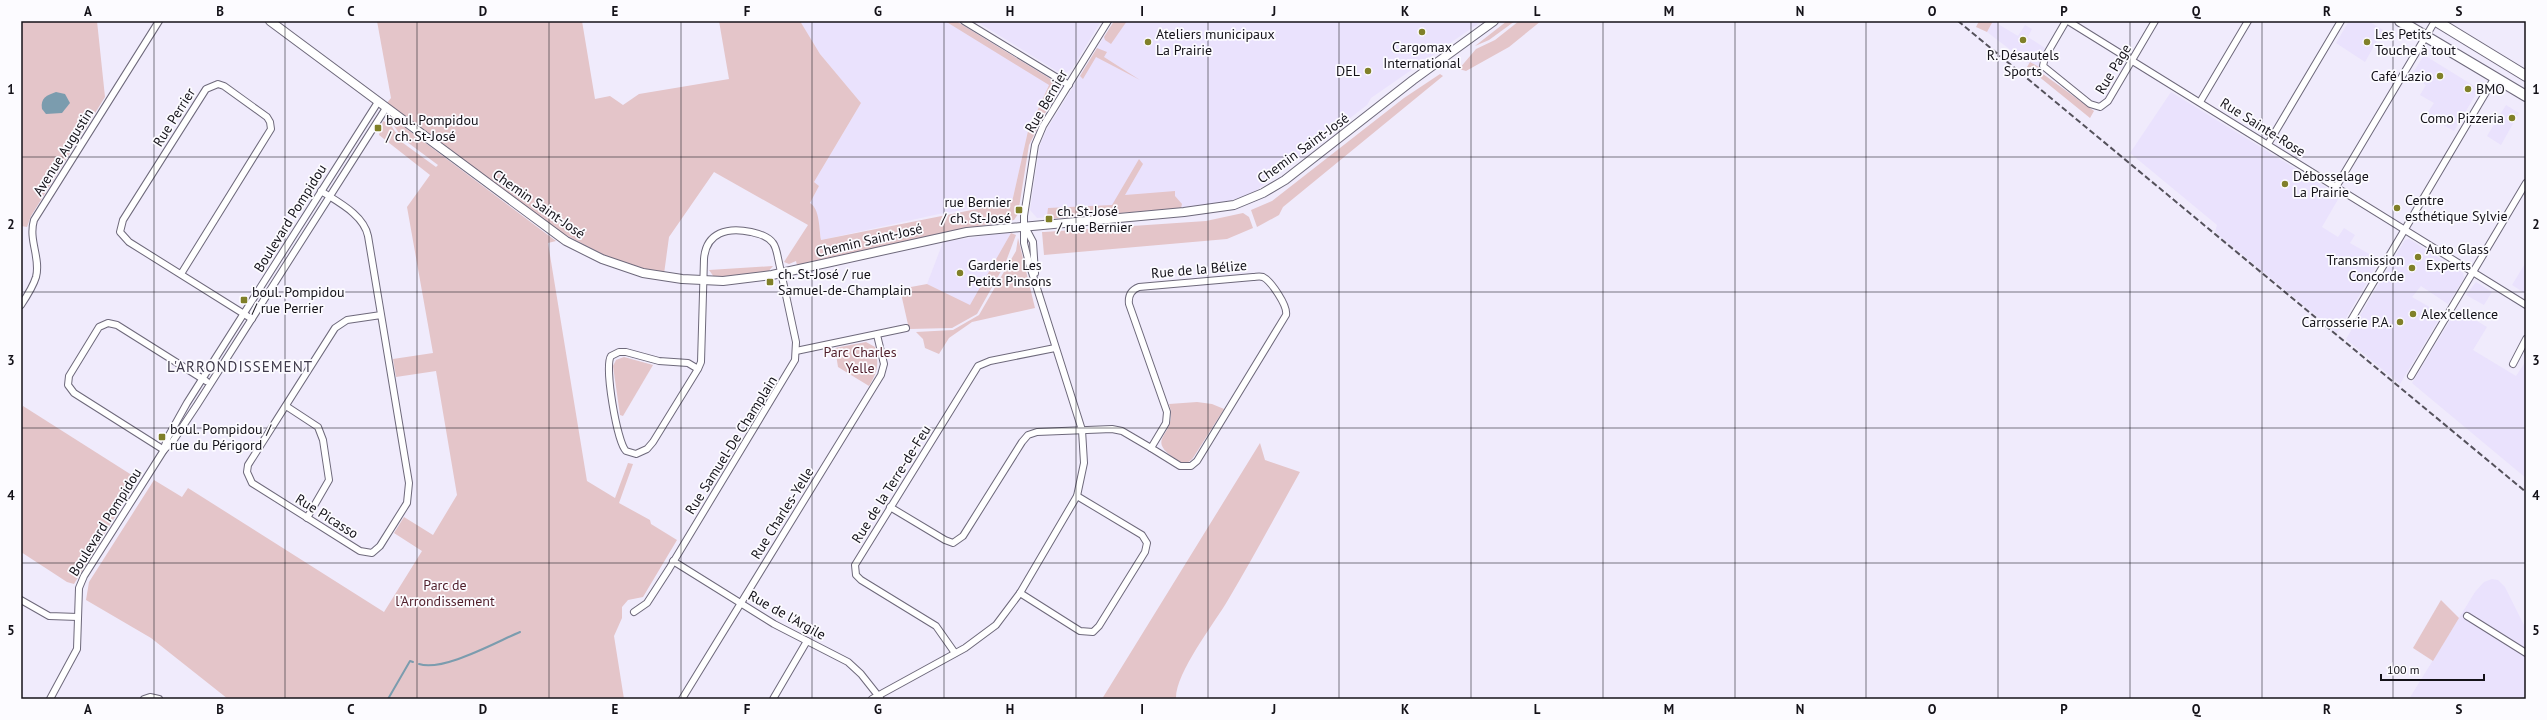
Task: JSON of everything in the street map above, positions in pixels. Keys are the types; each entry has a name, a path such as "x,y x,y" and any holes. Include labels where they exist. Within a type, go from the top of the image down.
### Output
{"main road":[{"path":"2400,21 2526,96"},
{"path":"2436,21 2526,76"}],"street":[{"name":"Avenue Augustin","path":"21,305 33,285 37,273 32,235 34,220 159,21"},
{"name":"Chemin Saint-José","path":"270,21 534,218 581,250 643,273 704,281 737,280 781,273 951,235 1024,225 1205,210 1234,205 1254,198 1285,180 1413,80 1494,21"},
{"path":"964,21 1068,85"},
{"name":"Rue Bernier","path":"872,699 880,697 992,629 1020,593 1077,496 1084,463 1082,430 1055,348 1035,275 1024,243 1025,207 1035,145 1043,126 1108,21"},
{"name":"Rue Sainte-Rose","path":"2067,21 2526,305"},
{"name":"Rue Page","path":"2067,21 2045,57 2043,66 2090,104 2100,107 2108,101 2155,21"},
{"path":"2200,102 2248,21"},
{"path":"2268,144 2341,21"},
{"path":"2336,187 2436,21"},
{"path":"2350,322 2495,77"},
{"name":"Rue Perrier","path":"180,274 270,129 270,122 267,117 224,86 218,84 206,89 121,226 121,235 180,274 252,319"},
{"name":"Boulevard Pompidou","path":"164,450 168,437 202,379 378,102"},
{"name":"Boulevard Pompidou","path":"50,699 75,655 78,643 80,582 164,450 173,441 211,384 386,108"},
{"path":"2411,376 2526,183"},
{"name":"Rue Picasso","path":"322,191 359,219 366,227 381,315 409,484 406,503 380,546 372,553 360,551 306,518 252,483 247,475 248,465 338,325 351,319 381,315"},
{"name":"Rue Samuel-De Champlain","path":"634,612 647,603 790,371 796,351 776,249 769,239 758,234 730,229 715,235 706,246 702,356 698,369 650,446 638,453 626,451 619,436 608,368 611,356 619,352 626,352 659,361 688,363 698,369"},
{"name":"Rue de la Bélize","path":"890,507 944,540 957,542 963,536 1025,438 1037,432 1118,430 1180,466 1191,466 1197,461 1286,316 1285,304 1264,278 1144,286 1136,288 1130,294 1129,304 1167,412 1166,423 1151,448"},
{"path":"164,450 74,393 68,385 69,376 99,327 111,323 117,325 211,384"},
{"path":"796,351 906,328"},
{"name":"Rue Charles-Yelle","path":"682,699 881,375 884,364 877,335"},
{"path":"2513,364 2526,339"},
{"name":"Rue de la Terre-de-Feu","path":"954,653 936,626 861,580 856,575 857,563 978,366 990,361 1055,348"},
{"path":"286,406 318,427 323,440 329,480 306,518"},
{"path":"1020,593 1080,631 1093,632 1099,626 1145,552 1147,543 1142,535 1077,496"},
{"name":"Rue de l'Argile","path":"673,561 741,603 852,666 880,697"},
{"path":"21,600 49,616 78,617"},
{"path":"2467,616 2526,653"},
{"path":"773,699 807,641"},
{"path":"144,699 150,697 159,699"}],"shaded area":[{"path":"800,21 956,21 1051,80 1028,131 1012,202 939,214 821,240 819,226 810,203 819,186 814,182 861,103 820,54"},
{"path":"976,21 1101,21 1072,69 1065,73 1060,73"},
{"path":"1114,21 1482,21 1371,98 1367,105 1253,193 1229,201 1195,207 1037,218 1030,210 1040,145 1047,129"},
{"path":"1993,21 2018,36 2025,25 2032,29 2028,37 2045,48 2039,59 2039,67 2030,62 2029,64 1987,32"},
{"path":"2349,21 2368,21 2383,30 2365,62 2336,43"},
{"path":"2424,55 2479,89 2454,131 2426,115 2434,103 2420,95 2426,85 2411,76"},
{"path":"2171,92 2340,196 2322,227 2338,237 2344,228 2355,235 2350,243 2380,260 2337,333 2215,232 2217,225 2130,153"},
{"path":"2506,105 2519,113 2501,145 2487,136"},
{"name":"Garderie Les Petits Pinsons","path":"1011,232 1005,247 970,306 927,284 943,242"},
{"path":"2409,239 2463,273 2464,278 2448,304 2421,286 2412,297 2442,314 2400,384 2346,339 2405,240"},
{"path":"2526,262 2526,294 2512,285"},
{"path":"2476,282 2492,292 2484,305 2466,295"},
{"path":"2457,309 2487,327 2473,350 2516,376 2526,361 2526,478 2412,383"},
{"path":"2492,579 2498,580 2505,587 2526,629 2526,699 2409,699 2475,592 2484,582"}],"green space":[{"path":"21,21 97,21 105,97 31,216 27,227 21,226"},
{"path":"377,21 582,21 595,99 610,96 623,105 639,94 729,79 719,21 800,21 820,54 861,103 814,182 819,186 810,203 816,210 821,240 1012,202 1028,131 1049,85 945,21 956,21 1049,78 1056,84 1057,90 1029,145 1018,214 1014,220 942,233 803,264 797,265 796,261 789,264 784,262 808,225 714,172 669,237 664,274 614,260 560,232 386,104 391,98"},
{"path":"1114,21 1127,21 1111,44 1105,40 1104,37"},
{"path":"1507,21 1515,21 1489,40 1475,46"},
{"path":"1519,21 1541,21 1509,47 1466,71 1459,69 1476,49 1495,40"},
{"path":"1979,21 1993,21 1987,32 1976,27"},
{"path":"1097,48 1107,52 1104,57 1140,80 1096,57 1083,79 1080,76"},
{"path":"2030,62 2039,67 2043,74 2094,111 2090,118 2027,67"},
{"path":"1440,74 1443,76 1283,207 1279,215 1257,227 1251,210 1272,201 1404,98"},
{"name":"Parc de l'Arrondissement","path":"391,117 556,241 548,243 587,481 615,498 628,463 633,464 619,503 650,520 651,524 677,540 643,597 628,600 622,607 622,618 614,636 624,699 228,699 151,638 86,600 89,582 154,480 182,497 188,488 384,612 422,551 394,533 404,517 433,535 457,495 436,371 396,377 393,359 433,353 407,207 430,175 379,135 383,121 390,124 403,143 436,167 438,165 403,139 390,120"},
{"path":"1139,159 1143,164 1125,195 1175,191 1175,196 1182,204 1181,208 1049,219 1047,216 1048,208 1112,205"},
{"path":"1243,213 1249,217 1253,228 1227,239 1044,255 1042,232 1206,221"},
{"path":"1011,233 1016,235 1005,264 977,314 952,328 909,329 900,289 927,284 970,305"},
{"path":"1018,238 1035,308 972,322 949,338 939,354 925,348 923,339 916,332 953,330 979,315 1016,251"},
{"path":"773,266 768,272 726,278 714,277 709,270"},
{"name":"Parc Charles Yelle","path":"866,342 875,347 877,358 876,372 869,386 838,367 835,348"},
{"path":"624,357 653,365 623,416 620,415 613,366 616,360"},
{"path":"1197,402 1212,404 1224,409 1193,458 1185,463 1179,461 1168,453 1163,447 1162,441 1170,423 1171,415 1169,404"},
{"path":"23,406 138,479 74,584 67,582 21,552 21,410"},
{"path":"1260,443 1265,460 1300,472 1222,610 1188,663 1177,688 1176,699 1102,699"},
{"path":"2441,600 2459,618 2433,661 2413,648"}],"water":[{"path":"56,92 65,94 70,103 62,113 46,114 42,109 42,102 47,96"}],"waterway":[{"path":"419,664 442,664 455,660 484,649 520,632"},
{"path":"388,699 410,661 413,662"}],"railway":[{"path":"1958,21 2526,492"}],"place":[{"name":"Cargomax International","path":"1422,32"},
{"name":"R. Désautels Sports","path":"2023,40"},
{"name":"Ateliers municipaux La Prairie","path":"1148,42"},
{"name":"Les Petits Touche à tout","path":"2367,42"},
{"name":"DEL","path":"1368,71"},
{"name":"Café Lazio","path":"2440,76"},
{"name":"BMO","path":"2468,89"},
{"name":"Como Pizzeria","path":"2512,118"},
{"name":"boul. Pompidou / ch. St-José","path":"378,128"},
{"name":"Débosselage La Prairie","path":"2285,184"},
{"name":"Centre esthétique Sylvie","path":"2397,208"},
{"name":"rue Bernier / ch. St-José","path":"1019,210"},
{"name":"ch. St-José / rue Bernier","path":"1049,219"},
{"name":"Auto Glass Experts","path":"2418,257"},
{"name":"Transmission Concorde","path":"2412,268"},
{"name":"Garderie Les Petits Pinsons","path":"960,273"},
{"name":"ch. St-José / rue Samuel-de-Champlain","path":"770,282"},
{"name":"boul. Pompidou / rue Perrier","path":"244,300"},
{"name":"Alex'cellence","path":"2413,314"},
{"name":"Carrosserie P.A.","path":"2400,322"},
{"name":"boul. Pompidou / rue du Périgord","path":"162,437"}],"district":[{"name":"L'ARRONDISSEMENT","path":"240,366"}]}
